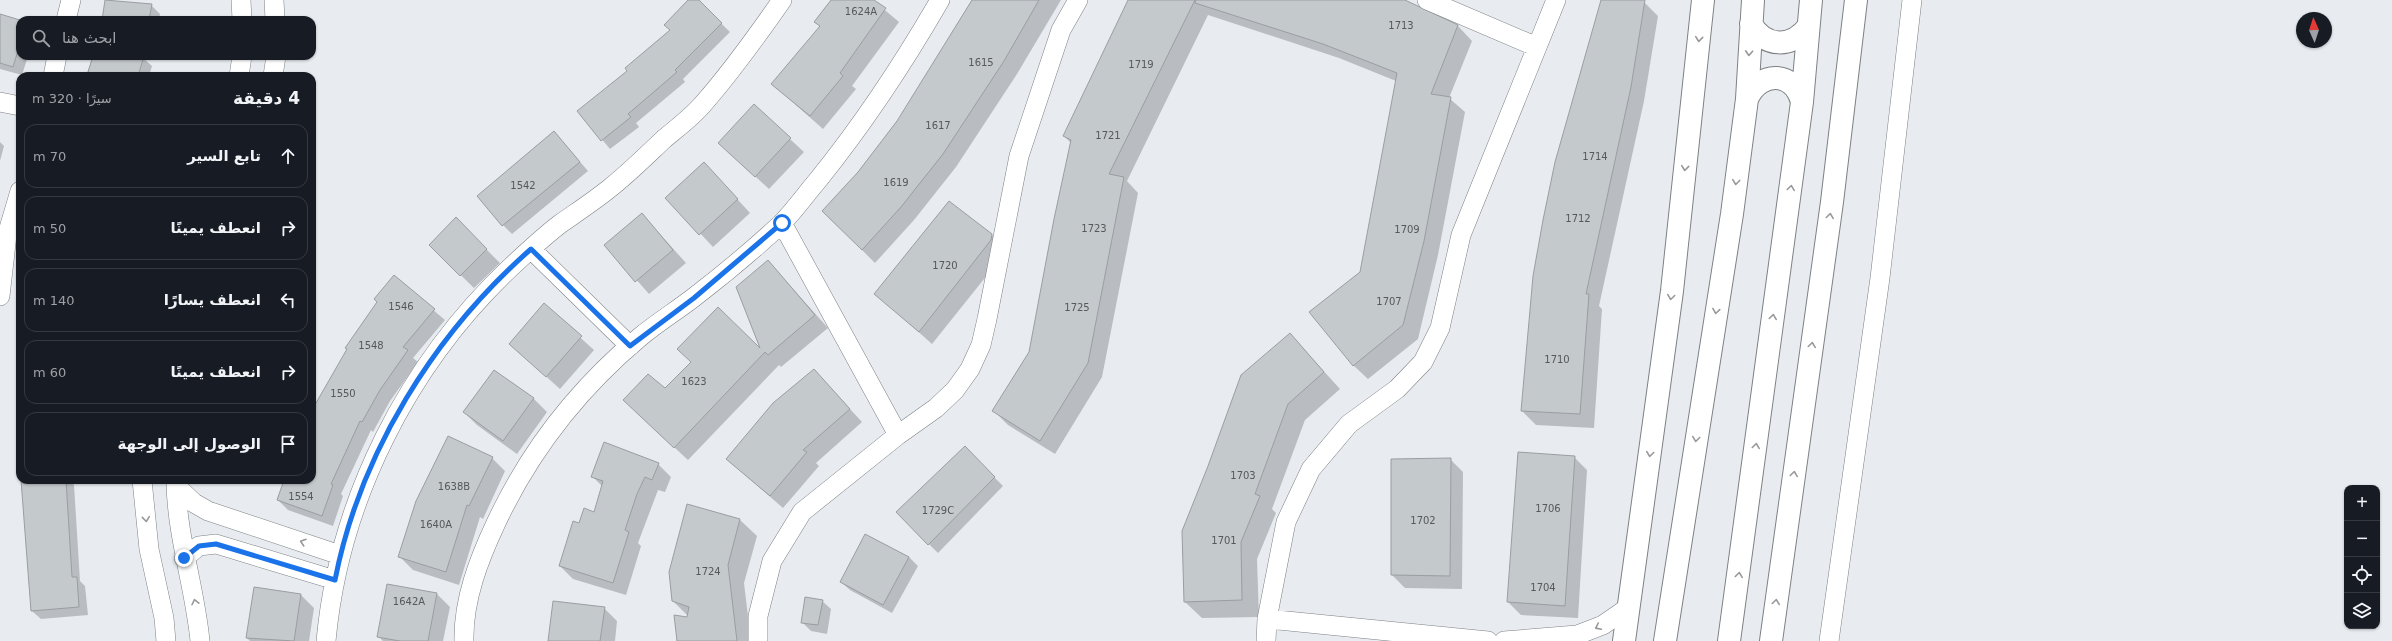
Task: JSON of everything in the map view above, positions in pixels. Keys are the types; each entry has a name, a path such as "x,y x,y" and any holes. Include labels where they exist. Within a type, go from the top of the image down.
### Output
{"main road":[{"path":"1624,641 1672,292 1703,0"},
{"path":"1665,641 1732,214 1747,99 1753,0"},
{"path":"1729,641 1802,102 1811,0"},
{"path":"1771,641 1832,202 1856,0"},
{"path":"1751,24 1761,37 1776,43 1795,40 1808,27"},
{"path":"1747,99 1755,86 1761,81 1776,78 1791,83 1796,88 1802,102"}],"street":[{"path":"67,16 71,0"},
{"path":"241,0 242,16"},
{"path":"274,0 275,16"},
{"path":"326,641 329,608 348,523 368,474 395,417 429,364 467,313 511,267 558,225 610,188 702,105 747,50 782,0"},
{"path":"464,641 467,604 477,568 514,485 539,444 570,404 604,368 630,346 694,298 782,223 855,134 902,66 940,0"},
{"path":"758,641 758,616 772,561 802,512 898,434 936,408 955,390 970,369 981,345 1018,156 1061,30 1078,0"},
{"path":"1427,0 1538,47"},
{"path":"1266,641 1267,619 1286,522 1311,469 1349,424 1397,389 1423,362 1440,328 1461,235 1556,0"},
{"path":"1829,641 1880,278 1912,0"},
{"path":"54,72 57,60"},
{"path":"240,72 241,60"},
{"path":"274,72 275,60"},
{"path":"0,102 16,105"},
{"path":"0,296 7,235 16,205"},
{"path":"782,223 898,434"},
{"path":"531,249 630,346"},
{"path":"142,484 149,549 164,618 166,641"},
{"path":"176,484 184,558 197,613 200,641"},
{"path":"177,484 194,504 208,511 340,555"},
{"path":"184,558 199,546 216,544 335,580"},
{"path":"1504,641 1577,635 1603,625 1629,607"},
{"path":"1267,619 1422,638 1488,641"}],"building":[{"path":"105,0 152,4 150,16 103,16"},
{"path":"688,0 699,0 722,23 675,70 677,72 628,114 631,117 601,141 577,111 627,71 625,68 670,30 664,25"},
{"path":"831,0 874,0 886,8 840,73 843,76 810,116 771,84 820,26 814,22"},
{"path":"972,0 1039,0 1004,61 943,154 901,207 862,250 822,211 858,172 897,121"},
{"path":"1128,0 1195,0 1109,174 1124,177 1088,363 1040,441 992,411 1029,352 1054,219 1071,140 1063,136"},
{"path":"1196,0 1405,0 1458,25 1431,94 1451,97 1424,241 1403,325 1353,366 1309,312 1360,272 1397,73 1323,44 1195,3"},
{"path":"1601,0 1645,0 1631,87 1586,294 1589,294 1580,414 1521,411 1533,276 1543,220 1555,162"},
{"path":"0,14 16,19 16,57 13,67 0,63"},
{"path":"92,60 143,60 139,72 88,72"},
{"path":"754,104 791,138 755,177 718,143"},
{"path":"554,131 580,162 502,226 477,196"},
{"path":"704,162 738,199 699,235 665,198"},
{"path":"949,201 992,234 991,240 919,332 874,294"},
{"path":"642,213 673,250 635,282 604,245"},
{"path":"456,217 487,249 460,276 429,245"},
{"path":"768,260 815,315 768,355 765,352 674,448 623,400 648,374 665,388 691,362 677,349 718,307 760,348 736,287"},
{"path":"394,275 435,309 403,347 408,350 380,390 362,422 360,421 331,484 333,485 322,516 277,500 283,484 316,484 316,403 347,349 345,348 377,302 374,299"},
{"path":"544,303 582,336 546,377 509,344"},
{"path":"1290,333 1324,372 1288,404 1255,494 1260,496 1241,542 1242,600 1184,602 1182,531 1208,466 1241,375"},
{"path":"814,369 850,409 803,450 807,452 770,496 726,459 773,403"},
{"path":"494,370 534,398 503,441 463,412"},
{"path":"448,436 493,457 469,506 467,505 446,572 398,557 416,501"},
{"path":"604,442 659,463 652,480 645,477 637,494 625,530 629,532 613,583 559,566 573,521 579,523 584,508 594,512 603,481 591,477"},
{"path":"965,446 995,477 928,545 896,512"},
{"path":"1518,452 1575,456 1565,606 1507,602"},
{"path":"1451,458 1450,576 1391,575 1391,459"},
{"path":"21,484 66,484 72,577 77,577 79,607 31,611"},
{"path":"687,504 740,519 728,565 737,641 677,641 674,615 687,617 689,607 672,601 669,572"},
{"path":"865,534 909,557 883,605 840,582"},
{"path":"387,584 437,593 428,641 400,641 377,637"},
{"path":"254,587 301,594 294,641 246,638"},
{"path":"805,597 823,600 818,625 801,623"},
{"path":"553,601 605,607 600,641 548,641"}],"route":[{"path":"184,558 199,546 216,544 335,580 348,523 368,474 395,417 429,364 467,313 511,267 531,249 630,346 642,335 694,298 782,223"}]}
